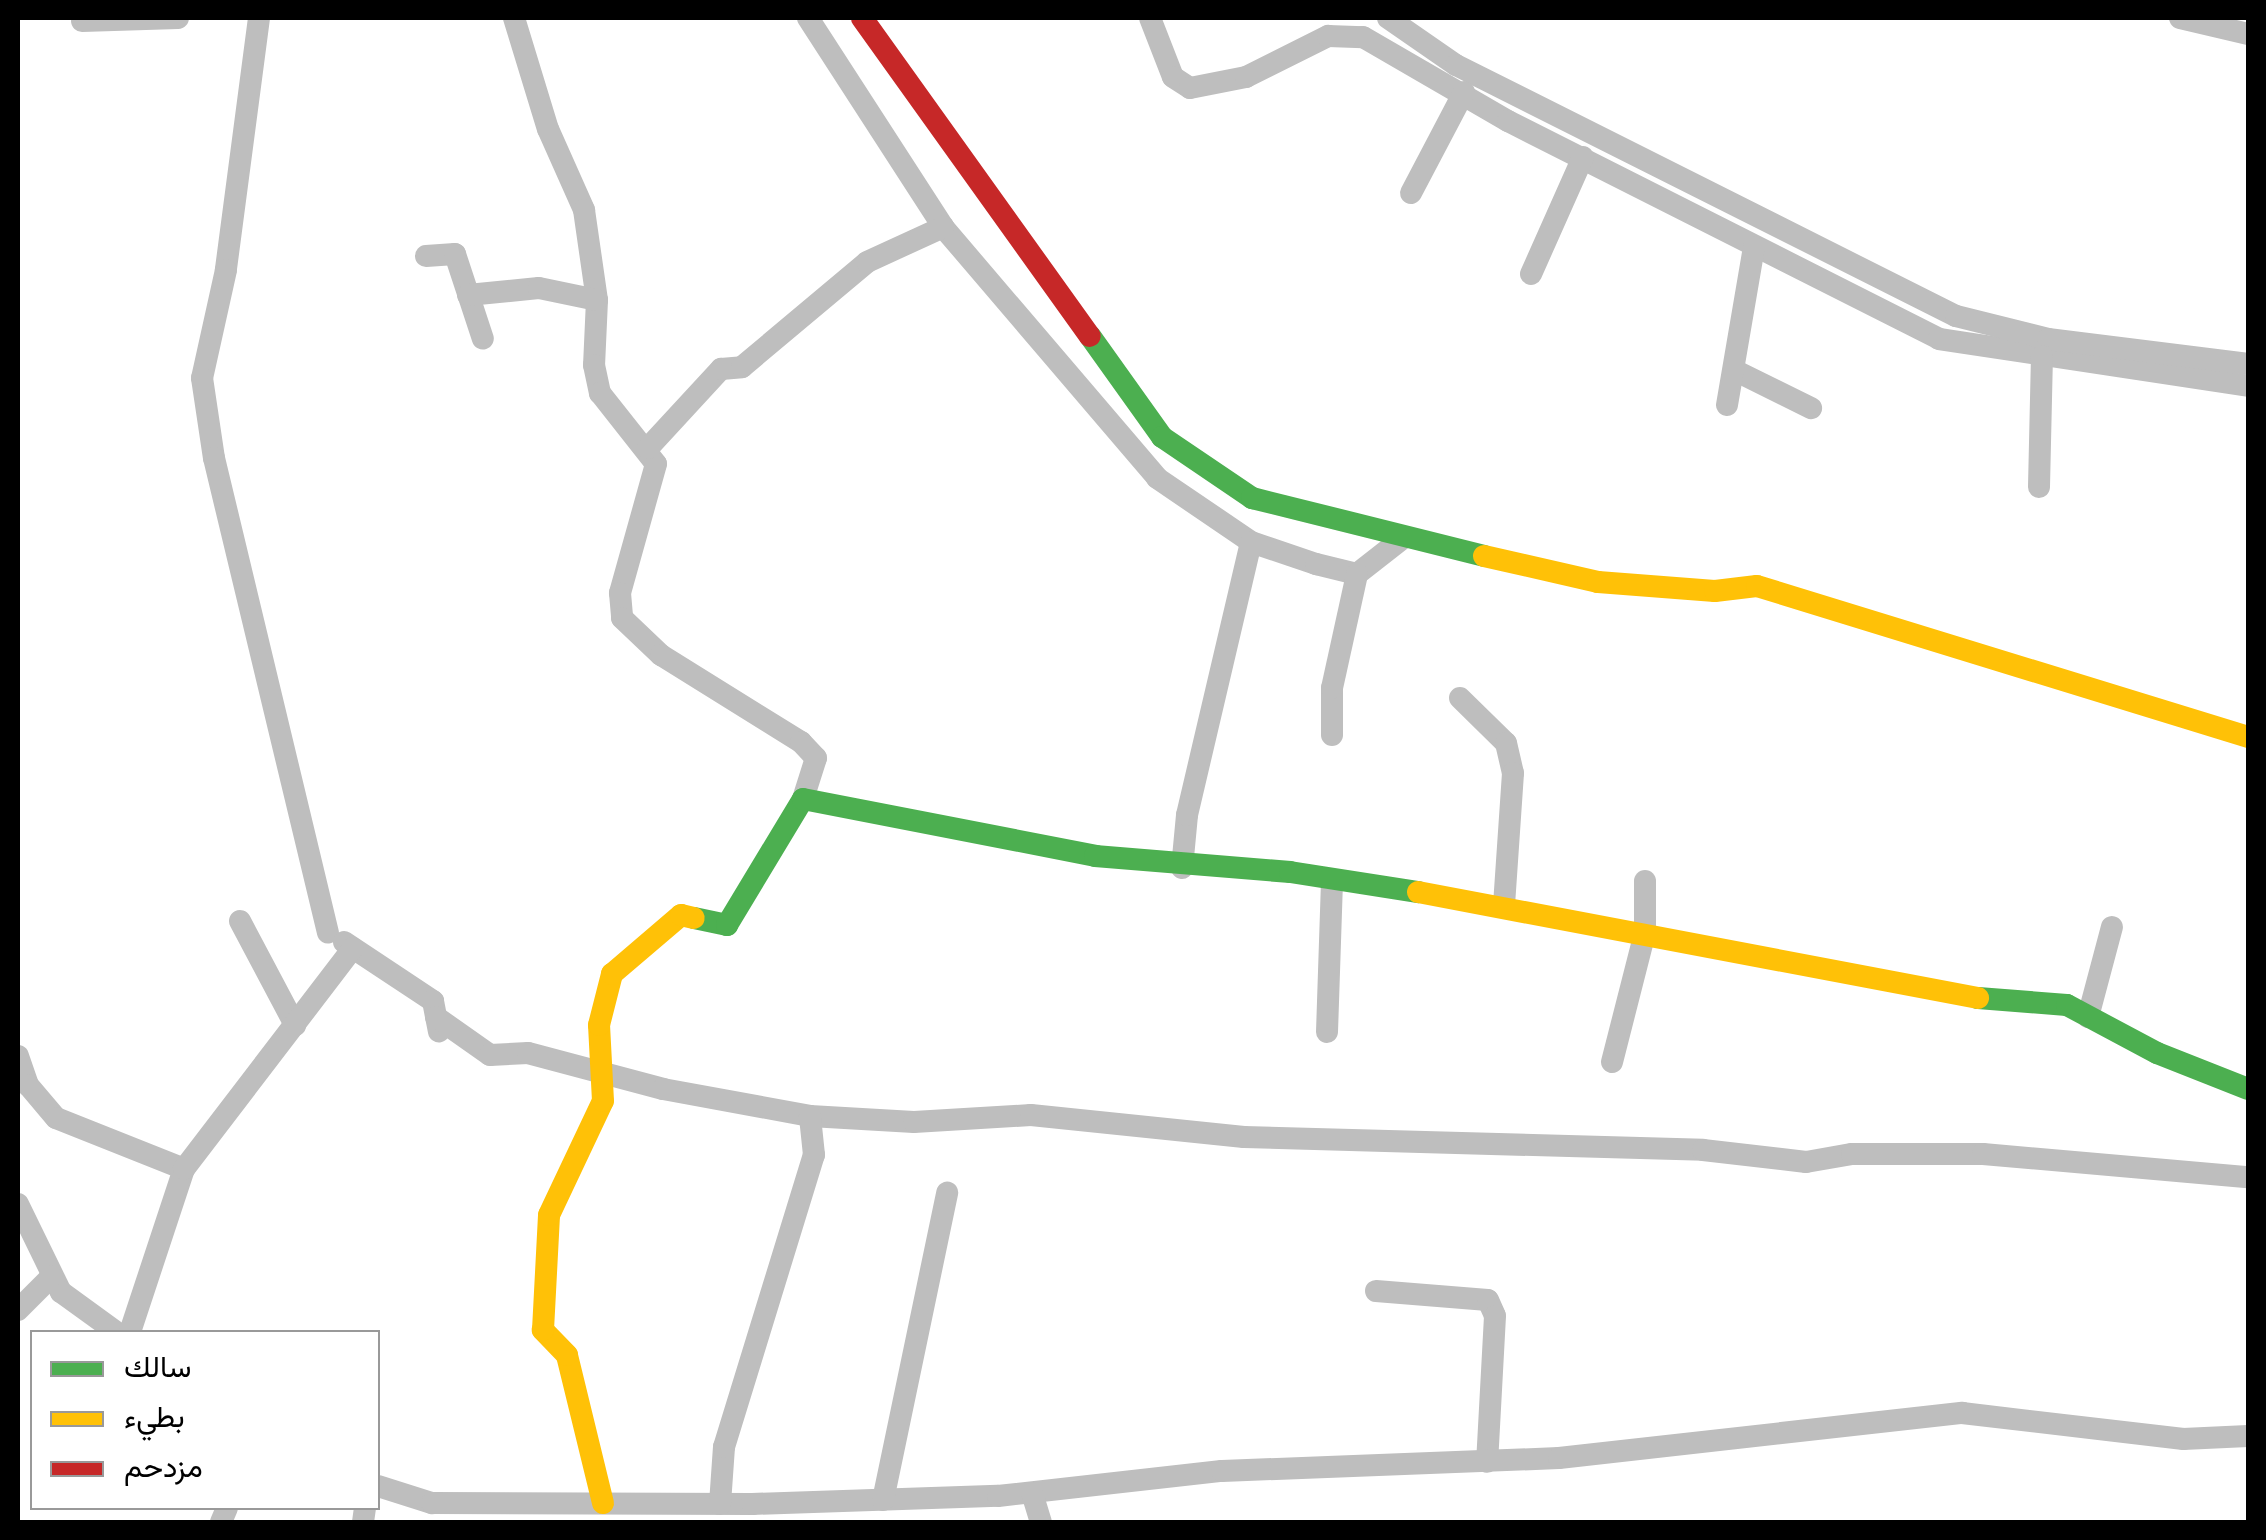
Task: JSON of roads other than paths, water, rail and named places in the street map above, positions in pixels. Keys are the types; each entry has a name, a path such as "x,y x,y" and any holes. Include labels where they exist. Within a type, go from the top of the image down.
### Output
{"street":[{"path":"82,21 178,18"},
{"path":"259,18 226,270 202,378 214,458 320,928 433,1001 438,1026 490,1054 528,1053 810,1116 914,1122 1031,1115 1244,1136 1703,1150 1806,1162 1852,1154 1983,1154 2248,1178"},
{"path":"514,18 548,129 584,210 597,300 594,365 600,392 648,448 656,464 620,593 622,618 661,655 800,742 816,758 803,800 727,925 681,916 612,974 600,1025 604,1101 550,1215 540,1301 544,1330 567,1355 604,1503"},
{"path":"808,18 943,228 1157,478 1251,542 1356,574"},
{"path":"862,18 1162,438 1252,498 1403,538 1598,582 1715,592 1757,586 2248,737"},
{"path":"1150,18 1173,77 1190,88 1246,77 1328,36 1364,37 1582,158 1939,339 2248,386"},
{"path":"1388,18 1456,65 1956,316 2048,339 2248,364"},
{"path":"2180,18 2248,34"},
{"path":"1410,193 1464,92"},
{"path":"1531,274 1582,158"},
{"path":"648,448 721,369 742,367 866,262 943,228"},
{"path":"1727,405 1754,247"},
{"path":"426,256 455,254 483,339"},
{"path":"468,294 539,288 597,300"},
{"path":"2038,486 2042,356"},
{"path":"1734,370 1811,408"},
{"path":"1332,735 1332,688 1356,574 1403,538"},
{"path":"1182,868 1187,815 1251,542"},
{"path":"1460,698 1506,743 1513,773 1504,906"},
{"path":"803,800 1182,868 1290,872 1332,884 1504,906 1948,994 2067,1005 2248,1089"},
{"path":"1612,1062 1645,933 1645,881"},
{"path":"1327,1032 1332,884"},
{"path":"240,921 294,1025"},
{"path":"2088,1017 2112,927"},
{"path":"131,1330 184,1169 354,948"},
{"path":"18,1056 28,1085 56,1118 184,1169"},
{"path":"720,1504 724,1446 814,1155 810,1116"},
{"path":"884,1500 947,1193"},
{"path":"18,1204 61,1292 113,1330"},
{"path":"18,1310 51,1277"},
{"path":"1376,1291 1488,1300 1495,1316 1487,1462"},
{"path":"380,1487 432,1503 604,1503 632,1513 720,1504 850,1512 884,1500 1032,1493 1222,1472 1487,1462 1812,1434 1962,1413 2183,1439 2248,1436"},
{"path":"1032,1493 1040,1522"}]}
